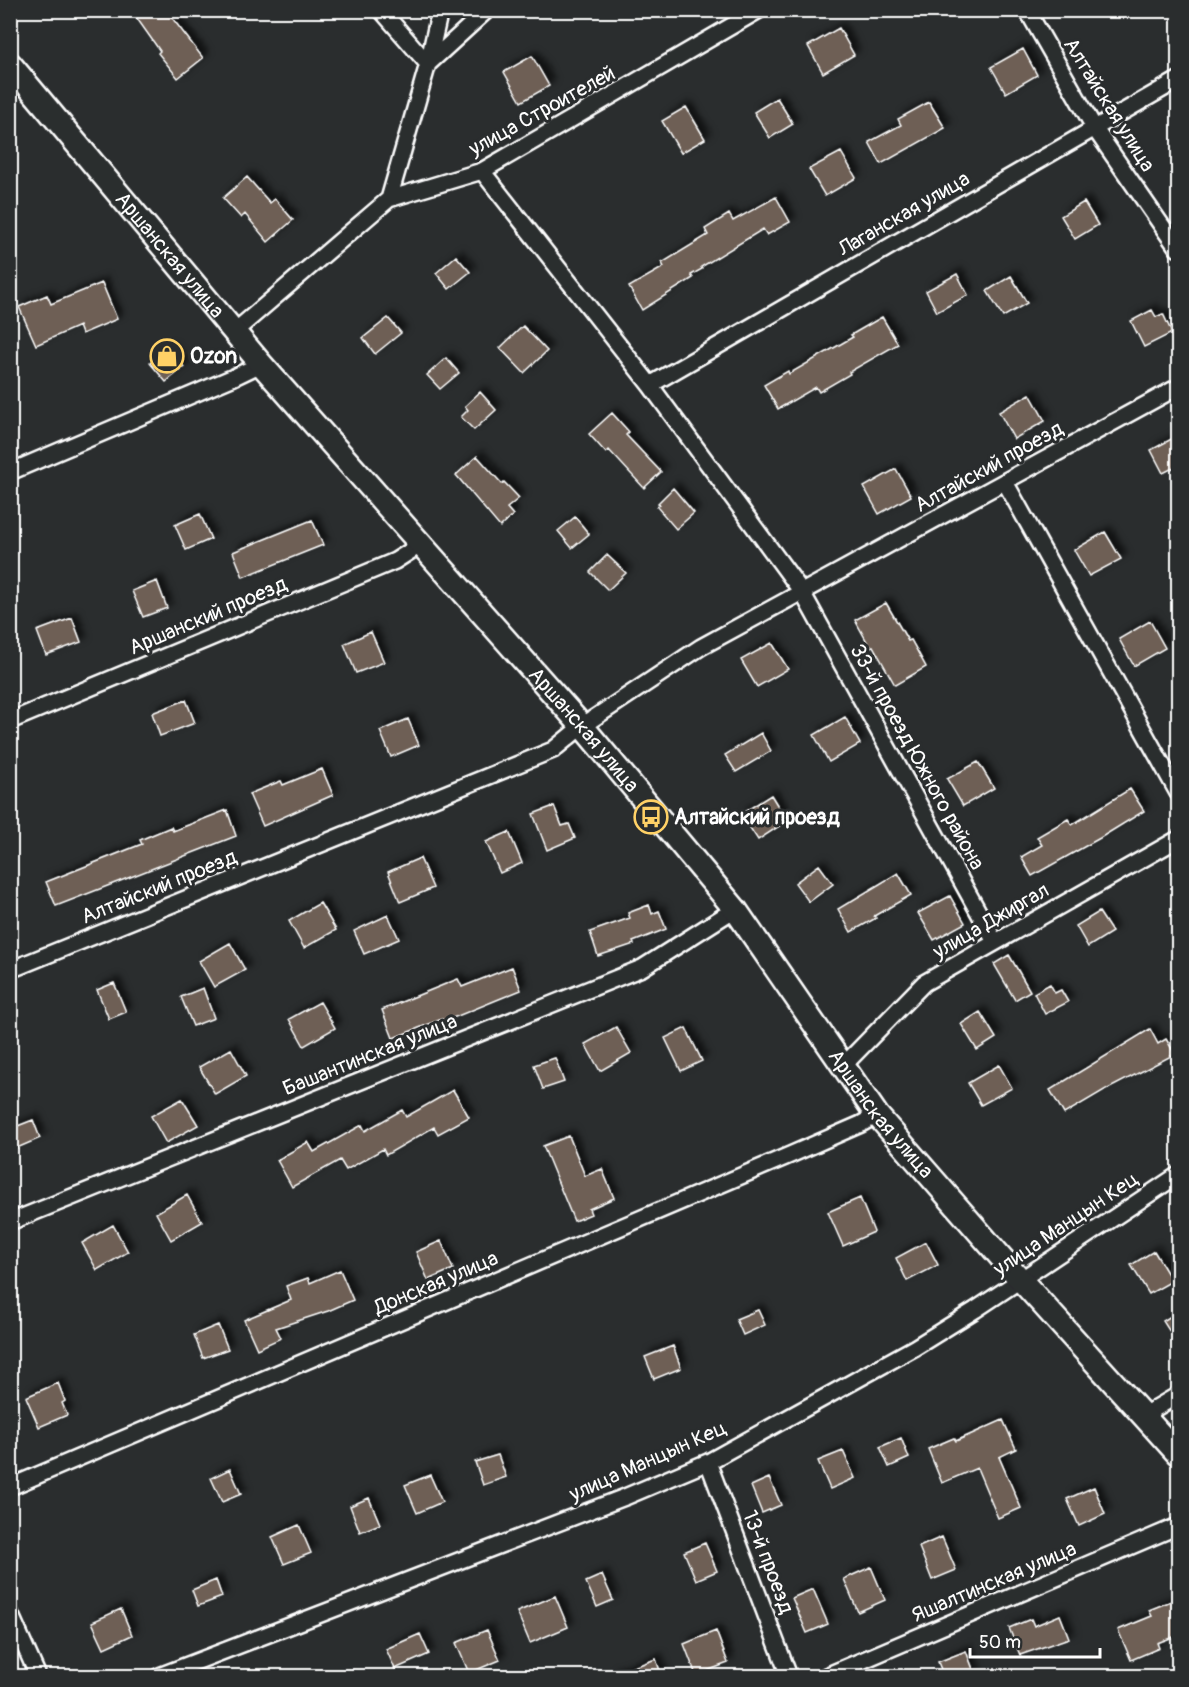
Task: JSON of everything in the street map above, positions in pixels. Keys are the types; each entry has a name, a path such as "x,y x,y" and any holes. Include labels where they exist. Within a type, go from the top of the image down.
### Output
{"street":[{"path":"381,10 428,64"},
{"path":"389,199 428,64 440,10"},
{"path":"428,64 487,10"},
{"name":"улица Строителей","path":"234,332 389,199 482,171 759,10"},
{"name":"Алтайская улица","path":"1027,10 1095,129 1179,249"},
{"name":"Аршанская улица","path":"10,64 261,364 582,726 735,909 877,1114 1020,1278 1179,1454"},
{"name":"Лаганская улица","path":"650,385 1179,80"},
{"path":"482,171 650,385 802,592"},
{"path":"10,472 224,382 261,364"},
{"name":"Алтайский проезд","path":"10,970 553,750 582,726 701,647 1179,387"},
{"path":"1005,482 1179,793"},
{"name":"Аршанский проезд","path":"10,722 395,561 420,545"},
{"name":"33-й проезд Южного района","path":"802,592 995,942"},
{"name":"улица Джиргал","path":"844,1065 924,983 1179,839"},
{"name":"Башантинская улица","path":"10,1222 642,968 735,909"},
{"name":"Донская улица","path":"10,1487 790,1155 861,1124 877,1114"},
{"name":"улица Манцын Кец","path":"159,1677 625,1497 708,1462 914,1348 1179,1175"},
{"path":"1144,1415 1179,1395"},
{"name":"13-й проезд","path":"708,1462 789,1677"},
{"name":"Яшалтинская улица","path":"826,1677 1179,1526"},
{"path":"10,1613 38,1677"}],"building":[{"path":"131,10 166,10 203,58 178,78 158,53 160,51"},
{"path":"839,28 854,55 823,73 808,46"},
{"path":"1023,49 1037,75 1006,93 991,67"},
{"path":"532,56 549,86 521,102 504,72"},
{"path":"777,98 793,124 770,138 754,112"},
{"path":"929,102 945,128 881,164 869,142 901,125 898,119"},
{"path":"686,107 705,139 681,153 662,121"},
{"path":"841,152 856,178 825,196 809,169"},
{"path":"247,177 270,203 275,199 293,220 268,242 245,214 241,218 223,198"},
{"path":"776,197 790,222 767,235 763,229 701,267 702,269 691,275 693,278 642,310 629,287 664,267 662,263 708,235 705,229 729,214 733,221"},
{"path":"1084,202 1098,225 1075,239 1061,216"},
{"path":"456,256 470,272 449,289 436,273"},
{"path":"957,274 968,295 937,312 926,291"},
{"path":"1011,276 1027,303 1003,317 987,291"},
{"path":"102,283 117,319 82,334 79,326 36,345 19,307 47,295 51,304"},
{"path":"1152,310 1156,317 1163,314 1172,333 1144,347 1131,321"},
{"path":"882,317 898,344 819,392 816,387 778,409 764,385 788,371 789,374 853,337 851,335"},
{"path":"388,318 401,333 375,354 363,338"},
{"path":"523,326 547,351 524,373 500,348"},
{"path":"167,348 184,367 166,382 150,363"},
{"path":"446,358 459,373 440,389 427,375"},
{"path":"480,392 496,410 474,430 461,417 468,410 465,406"},
{"path":"1030,394 1045,421 1014,439 999,412"},
{"path":"612,413 629,432 626,435 661,472 644,488 609,450 606,453 589,434"},
{"path":"1179,435 1179,465 1163,473 1151,450"},
{"path":"477,456 502,484 504,482 519,498 507,508 513,515 500,527 456,475"},
{"path":"896,469 911,496 879,514 864,487"},
{"path":"673,488 694,513 676,529 657,507 660,505 658,503"},
{"path":"200,514 211,539 186,550 175,525"},
{"path":"575,517 589,534 572,548 558,531"},
{"path":"312,520 323,545 243,577 233,552"},
{"path":"1105,532 1121,559 1089,576 1074,550"},
{"path":"607,555 626,573 608,590 590,572"},
{"path":"157,581 167,608 143,617 132,591"},
{"path":"886,603 926,667 895,685 855,620"},
{"path":"72,618 81,642 46,655 37,631"},
{"path":"1150,621 1165,648 1134,666 1119,639"},
{"path":"371,632 384,662 356,673 344,644"},
{"path":"772,643 788,669 757,687 741,660"},
{"path":"186,700 195,723 160,736 152,713"},
{"path":"845,717 860,744 829,762 814,735"},
{"path":"408,719 419,745 391,757 380,731"},
{"path":"761,733 771,751 736,772 725,755"},
{"path":"978,762 994,788 963,806 947,779"},
{"path":"322,769 333,795 263,826 249,794 281,781 283,785"},
{"path":"1130,789 1144,811 1032,876 1021,857 1042,845 1037,837 1068,819 1072,825"},
{"path":"771,795 787,821 758,840 741,814"},
{"path":"554,806 562,826 569,824 575,838 547,850 533,814"},
{"path":"227,810 236,836 56,906 46,882 142,844 140,840 171,827 173,831"},
{"path":"509,832 522,863 500,873 486,842"},
{"path":"420,858 433,888 400,902 388,872"},
{"path":"819,865 833,884 809,902 795,883"},
{"path":"898,873 911,895 851,932 838,909"},
{"path":"950,896 965,923 934,940 918,913"},
{"path":"320,903 336,930 304,948 289,921"},
{"path":"649,905 652,914 659,911 666,929 633,942 634,944 598,956 590,932 630,918 628,913"},
{"path":"1099,912 1112,932 1088,947 1076,926"},
{"path":"388,915 399,939 364,954 354,931"},
{"path":"230,943 245,970 214,987 199,961"},
{"path":"1009,955 1030,991 1015,1000 994,964"},
{"path":"512,967 521,990 443,1022 442,1019 393,1038 382,1010 458,979 462,987"},
{"path":"114,983 126,1012 109,1019 97,990"},
{"path":"1050,984 1055,993 1061,990 1068,1002 1045,1014 1034,993"},
{"path":"203,988 214,1018 193,1026 181,997"},
{"path":"320,1002 335,1028 304,1046 289,1019"},
{"path":"980,1012 996,1038 977,1050 961,1024"},
{"path":"616,1027 631,1053 600,1071 585,1044"},
{"path":"686,1028 702,1061 681,1071 665,1038"},
{"path":"1150,1029 1158,1044 1166,1039 1175,1054 1106,1089 1064,1114 1050,1090"},
{"path":"231,1049 246,1076 215,1094 199,1067"},
{"path":"555,1058 564,1082 543,1089 534,1065"},
{"path":"999,1065 1012,1088 981,1105 968,1083"},
{"path":"453,1090 469,1117 438,1134 434,1127 386,1155 383,1149 346,1170 340,1160 292,1187 277,1160 308,1142 314,1152 362,1125 365,1131 402,1110 406,1117"},
{"path":"182,1099 198,1125 166,1143 151,1116"},
{"path":"33,1120 40,1138 17,1148 10,1129"},
{"path":"569,1136 585,1176 602,1169 614,1198 589,1209 591,1214 574,1221 543,1146"},
{"path":"187,1195 202,1222 171,1240 156,1213"},
{"path":"860,1198 874,1232 843,1246 828,1212"},
{"path":"113,1225 128,1252 97,1270 82,1243"},
{"path":"441,1241 453,1269 428,1280 416,1252"},
{"path":"926,1242 938,1265 907,1281 896,1258"},
{"path":"1154,1251 1172,1281 1149,1294 1131,1265"},
{"path":"340,1270 353,1300 276,1328 281,1338 257,1349 244,1320 291,1300 286,1286 308,1278 310,1283"},
{"path":"758,1310 765,1325 743,1335 736,1319"},
{"path":"1179,1311 1179,1346 1163,1321"},
{"path":"218,1325 228,1349 203,1358 194,1335"},
{"path":"673,1346 681,1368 654,1379 645,1357"},
{"path":"58,1383 65,1401 62,1403 67,1415 39,1427 26,1397"},
{"path":"1003,1420 1016,1449 999,1457 1021,1508 998,1518 977,1468 942,1483 928,1449 954,1438 956,1441"},
{"path":"901,1438 909,1458 889,1467 880,1447"},
{"path":"843,1451 855,1478 830,1489 818,1461"},
{"path":"498,1455 506,1477 483,1485 475,1462"},
{"path":"230,1469 241,1494 222,1502 211,1478"},
{"path":"430,1475 442,1502 417,1513 405,1485"},
{"path":"769,1478 781,1505 762,1513 751,1486"},
{"path":"1094,1487 1105,1514 1079,1526 1067,1499"},
{"path":"369,1498 380,1524 360,1532 350,1506"},
{"path":"299,1525 311,1553 284,1564 272,1537"},
{"path":"942,1537 956,1570 932,1580 919,1547"},
{"path":"705,1543 717,1571 696,1580 684,1552"},
{"path":"871,1567 885,1600 858,1612 844,1579"},
{"path":"602,1575 613,1600 597,1607 586,1582"},
{"path":"216,1580 222,1597 198,1606 192,1590"},
{"path":"813,1589 828,1624 807,1633 792,1598"},
{"path":"555,1596 568,1627 530,1643 517,1612"},
{"path":"1179,1598 1179,1635 1157,1643 1159,1648 1131,1660 1118,1630 1152,1616 1149,1610"},
{"path":"121,1609 132,1635 104,1648 92,1622"},
{"path":"1060,1615 1069,1638 1020,1655 1009,1628 1031,1619 1034,1626"},
{"path":"487,1630 500,1660 469,1673 456,1643"},
{"path":"716,1631 728,1663 696,1675 684,1644"},
{"path":"420,1634 429,1654 395,1669 386,1649"},
{"path":"966,1651 976,1677 944,1677 938,1662"},
{"path":"656,1659 662,1677 612,1677 611,1675"}],"place":[{"name":"Ozon","path":"167,356"},
{"name":"Алтайский проезд","path":"651,817"}]}
